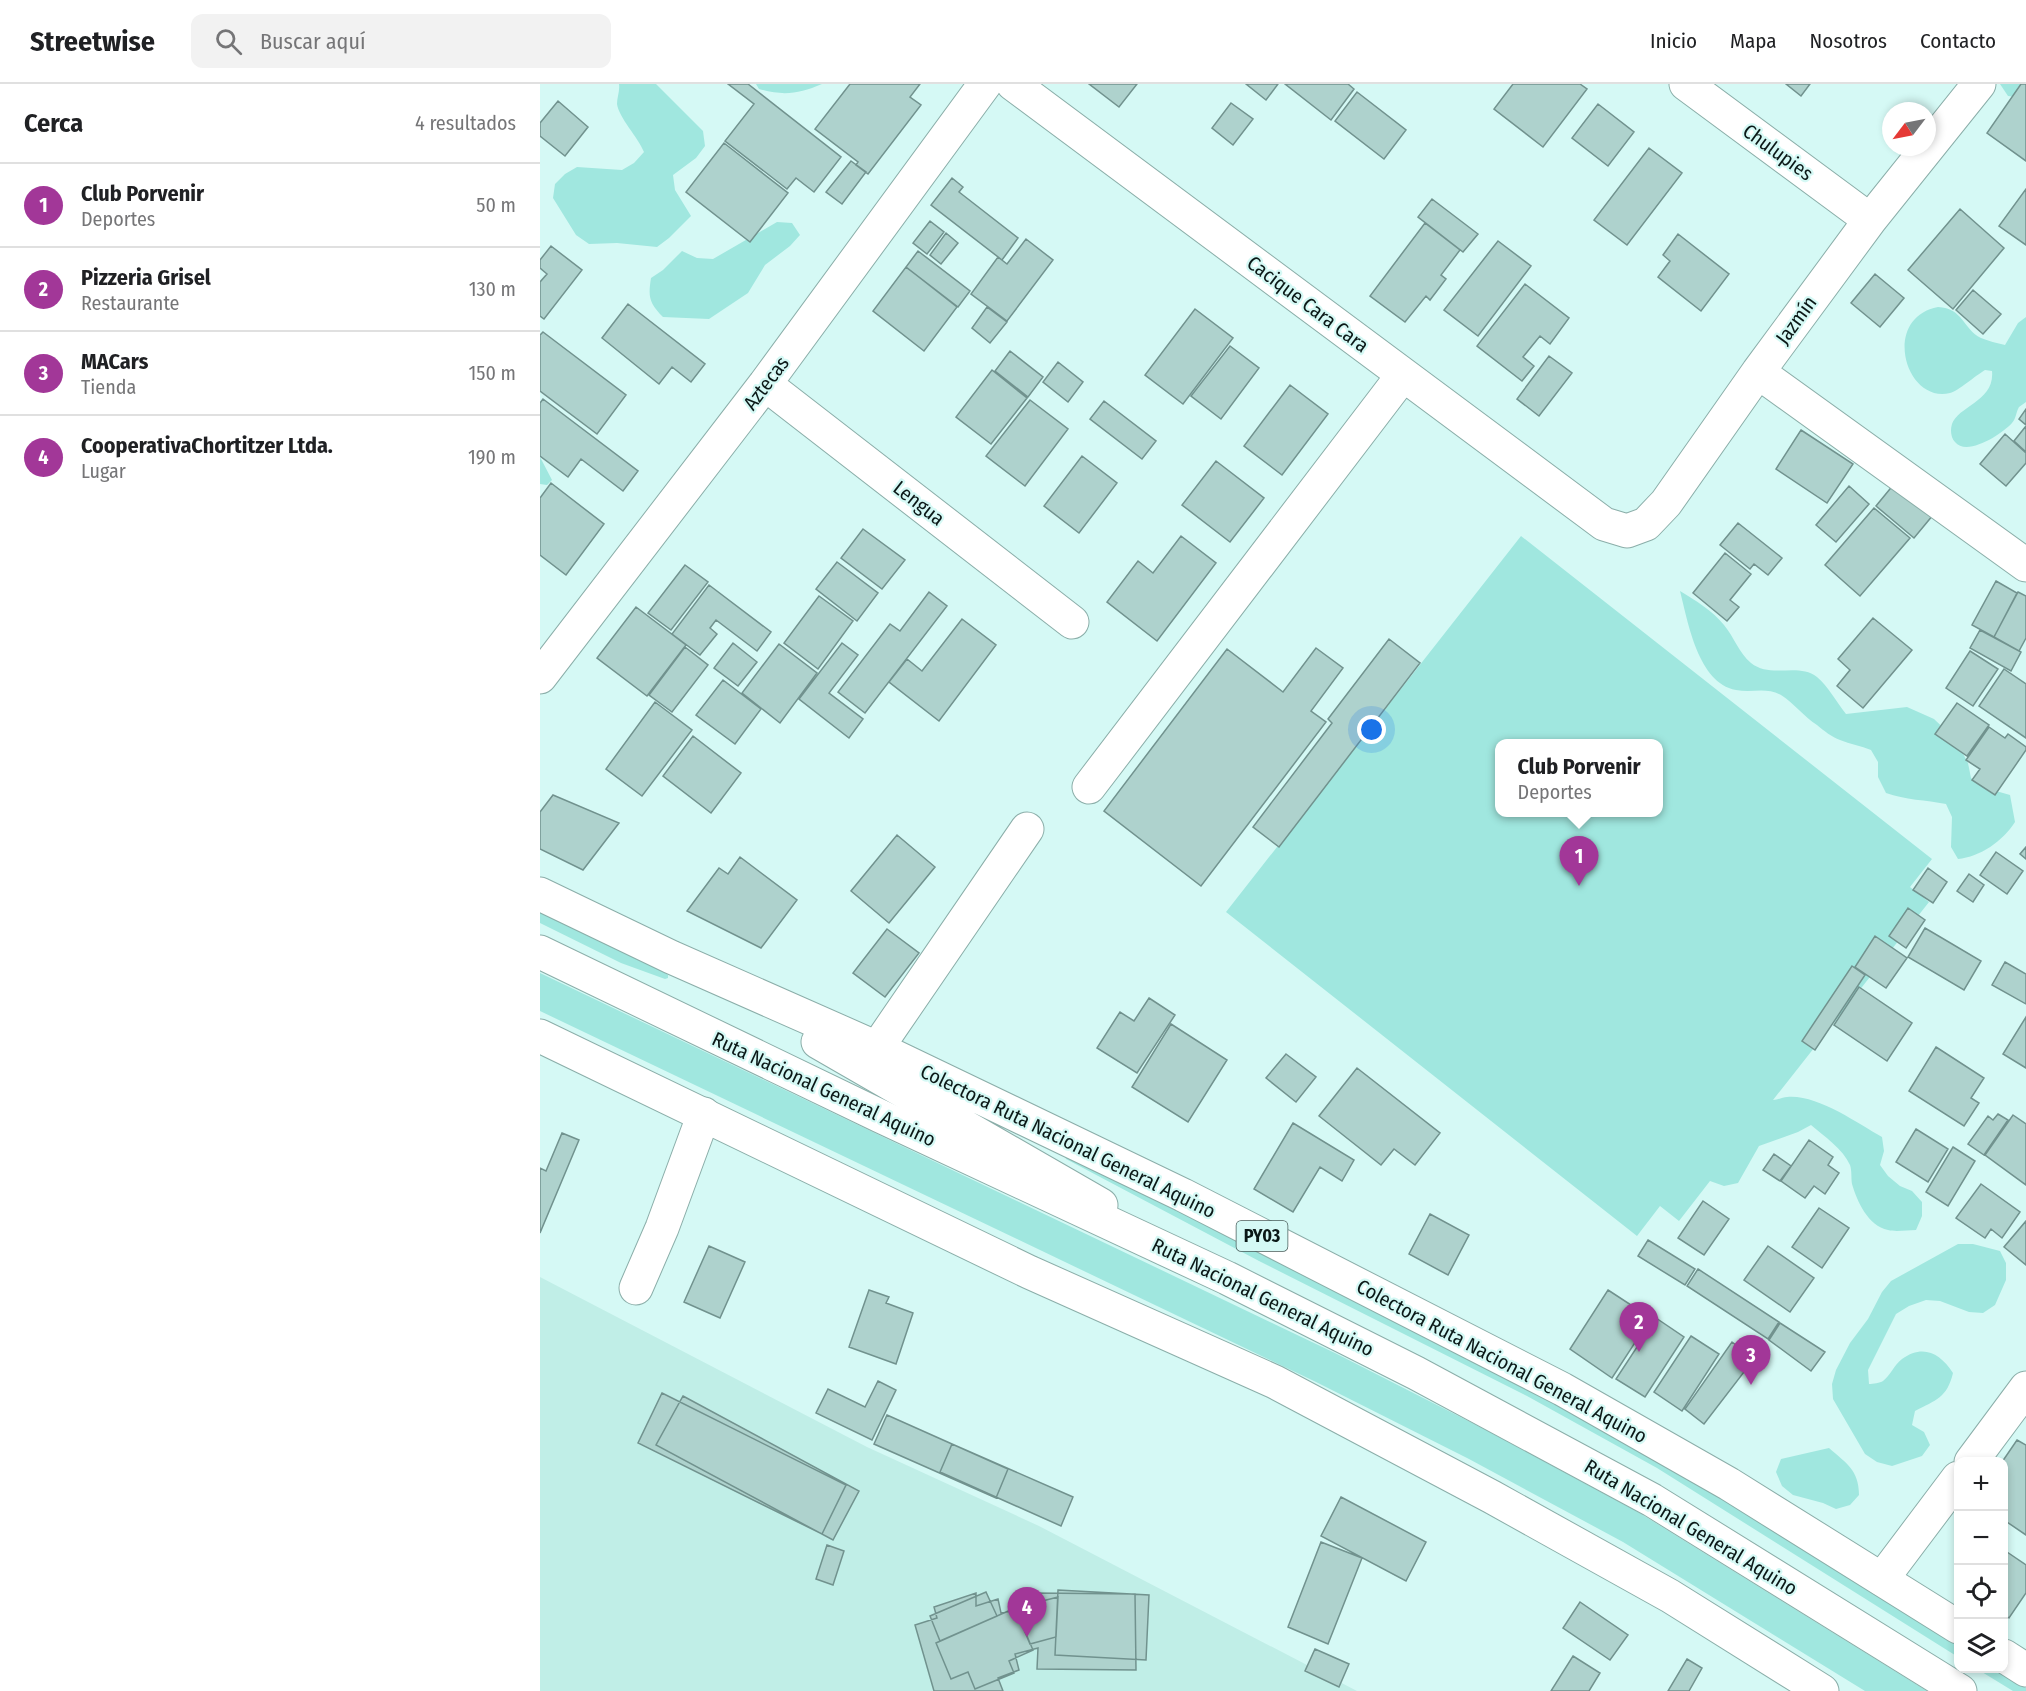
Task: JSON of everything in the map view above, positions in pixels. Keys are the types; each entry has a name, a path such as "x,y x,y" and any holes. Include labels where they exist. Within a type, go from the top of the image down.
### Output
{"main road":[{"name":"Aztecas","path":"540,677 765,384 985,84"},
{"name":"Cacique Cara Cara","path":"1013,84 1604,524"},
{"name":"Chulupies","path":"1686,84 1870,220"},
{"name":"Jazmín","path":"1604,524 1628,531 1646,524 1666,503 1758,372 1870,220 1979,84"},
{"path":"1758,372 2026,565"},
{"path":"1089,787 1403,375"},
{"name":"Lengua","path":"765,384 1072,622"},
{"path":"877,1048 1027,829"},
{"name":"Colectora Ruta Nacional General Aquino","path":"540,894 671,957 877,1048 1183,1195 1562,1389 1729,1484 1954,1624"},
{"name":"Ruta Nacional General Aquino","path":"540,952 880,1116 1227,1278 1416,1373 1652,1500 1960,1691"},
{"path":"671,957 1227,1278"},
{"path":"540,1036 1029,1272 1275,1382 1492,1497 1670,1596 1821,1691"},
{"path":"636,1288 665,1219 704,1114"},
{"path":"1974,1457 2026,1388"},
{"path":"1882,1579 1954,1485"},
{"path":"2008,1659 2026,1670"}],"shaded area":[{"path":"619,84 656,84 703,131 705,146 696,158 673,175 675,190 691,216 657,247 617,243 589,244 576,235 553,198 555,184 577,167 622,170 634,163 644,152 618,109"},
{"path":"756,84 822,84 798,92 776,93 759,89"},
{"path":"2000,84 2026,84 2023,98 2008,96"},
{"path":"777,222 792,223 800,235 790,246 765,265 748,293 709,319 663,317 652,304 651,278 663,270 682,251 697,258 713,259"},
{"path":"1938,307 1953,311 1970,330 1981,338 2005,345 2018,323 2026,317 2026,402 2019,407 2007,428 1993,438 1968,447 1960,446 1955,442 1951,426 1961,412 1988,389 1992,371 1985,370 1950,393 1934,393 1921,386 1911,374 1906,358 1905,342 1910,327 1920,314"},
{"path":"540,457 552,480 547,485 540,484"},
{"path":"1521,536 1932,859 1910,887 1929,902 1773,1100 1799,1097 1811,1100 1882,1137 1884,1151 1880,1165 1888,1176 1900,1186 1912,1191 1922,1202 1922,1216 1916,1230 1888,1230 1881,1228 1869,1218 1854,1191 1851,1167 1847,1159 1833,1143 1811,1125 1759,1146 1738,1183 1724,1186 1710,1181 1679,1221 1660,1206 1637,1236 1226,912"},
{"path":"1680,591 1704,606 1720,620 1743,655 1751,663 1767,670 1793,670 1810,673 1825,685 1846,714 1907,707 1934,719 1955,739 1968,763 1971,778 1982,787 2010,795 2015,822 2004,836 1990,847 1966,858 1958,859 1951,847 1952,817 1946,804 1908,799 1886,793 1878,777 1878,762 1871,750 1831,736 1781,695 1770,691 1736,690 1723,685 1712,676 1697,650"},
{"path":"540,912 664,972 668,978 665,979 621,963 540,923"},
{"path":"540,973 1335,1353 1486,1430 1638,1512 1927,1691 1865,1691 1623,1542 1469,1459 1316,1382 540,1011"},
{"path":"1068,1151 1661,1459 1954,1642 1954,1654 1657,1468 1527,1396 1259,1261 1066,1159"},
{"path":"1958,1244 1973,1244 2000,1251 2006,1263 2006,1280 1995,1305 1983,1313 1969,1312 1940,1301 1926,1300 1896,1314 1868,1370 1869,1384 1883,1381 1902,1359 1917,1352 1937,1356 1953,1373 1951,1381 1940,1397 1915,1411 1912,1425 1924,1432 1930,1445 1922,1456 1892,1466 1877,1462 1865,1454 1833,1399 1832,1384 1836,1370 1850,1343 1891,1281"},
{"path":"540,1277 867,1447 1039,1526 1357,1691 540,1691"},
{"path":"1829,1448 1854,1473 1858,1486 1859,1495 1850,1505 1836,1509 1793,1495 1782,1486 1776,1472 1781,1459"},
{"path":"1984,1673 2002,1673 2026,1688 2026,1691 2013,1691"}],"building":[{"path":"728,84 748,84 841,157 814,192 796,178 787,189 725,141 754,104"},
{"path":"850,84 920,84 910,97 921,105 868,174 856,165 858,162 815,129"},
{"path":"1089,84 1137,84 1119,107"},
{"path":"1246,84 1278,84 1266,100"},
{"path":"1285,84 1348,84 1354,89 1331,120"},
{"path":"1513,84 1580,84 1587,89 1543,147 1494,109"},
{"path":"1786,84 1810,84 1801,96"},
{"path":"2021,84 2026,84 2026,161 1987,133"},
{"path":"1357,92 1406,130 1384,159 1335,121"},
{"path":"558,101 588,127 565,156 540,136 540,123"},
{"path":"1231,103 1253,119 1233,145 1212,128"},
{"path":"1598,104 1634,132 1608,166 1572,138"},
{"path":"724,143 788,193 750,242 686,192"},
{"path":"1649,148 1682,173 1627,245 1594,220"},
{"path":"851,161 866,172 842,204 826,192"},
{"path":"952,178 963,187 959,192 1018,238 1002,260 931,205"},
{"path":"2026,189 2026,245 1999,226"},
{"path":"1432,199 1478,234 1463,252 1418,217"},
{"path":"1960,209 2004,248 1953,309 1908,270"},
{"path":"930,221 944,232 927,254 913,243"},
{"path":"1425,223 1460,250 1441,275 1446,279 1430,300 1426,296 1405,322 1370,296"},
{"path":"946,233 958,243 941,264 930,255"},
{"path":"1678,234 1729,274 1701,311 1658,277 1670,261 1663,255"},
{"path":"1026,239 1053,260 1007,321 971,294 998,257 1007,264"},
{"path":"1498,241 1531,266 1478,336 1444,310"},
{"path":"551,246 582,270 544,319 540,316 540,282 547,274 540,268 540,260"},
{"path":"918,251 970,291 958,307 906,267"},
{"path":"906,267 957,307 924,351 873,311"},
{"path":"1875,274 1904,298 1880,327 1851,303"},
{"path":"1525,284 1569,318 1550,344 1540,336 1523,357 1534,366 1522,381 1477,346"},
{"path":"1973,290 2001,314 1983,334 1956,310"},
{"path":"628,304 705,364 691,382 672,367 659,384 602,338"},
{"path":"987,307 1007,322 990,343 972,328"},
{"path":"1195,309 1233,338 1183,404 1145,375"},
{"path":"543,332 626,395 597,434 540,391 540,335"},
{"path":"1230,346 1259,368 1221,419 1191,396"},
{"path":"1010,351 1043,377 1028,397 995,371"},
{"path":"1549,356 1572,373 1539,416 1517,399"},
{"path":"1058,362 1083,382 1068,402 1043,382"},
{"path":"992,370 1027,398 991,444 956,417"},
{"path":"1290,385 1328,414 1282,475 1244,446"},
{"path":"543,399 638,471 623,491 581,459 568,477 540,456 540,403"},
{"path":"1030,400 1068,429 1025,486 986,456"},
{"path":"1104,401 1156,441 1142,459 1090,419"},
{"path":"2026,409 2026,425 2019,419"},
{"path":"2026,426 2026,452 2014,441"},
{"path":"1801,430 1853,464 1827,503 1776,469"},
{"path":"2005,434 2026,453 2026,463 2006,486 1980,464"},
{"path":"1082,456 1117,483 1079,533 1044,506"},
{"path":"1216,461 1264,498 1230,542 1182,505"},
{"path":"551,483 604,524 566,575 540,555 540,498"},
{"path":"1894,484 1933,515 1914,538 1876,506"},
{"path":"1849,486 1869,504 1836,542 1816,525"},
{"path":"1874,508 1910,538 1860,596 1825,565"},
{"path":"1738,523 1782,558 1768,575 1754,564 1750,569 1720,545"},
{"path":"863,529 905,560 882,589 841,558"},
{"path":"1181,536 1216,563 1157,641 1107,602 1138,561 1153,573"},
{"path":"1725,553 1751,574 1730,600 1739,607 1727,621 1693,593"},
{"path":"837,562 878,593 857,621 816,589"},
{"path":"685,565 708,582 671,630 648,613"},
{"path":"1996,581 2017,593 1994,637 1972,625"},
{"path":"709,585 771,632 757,651 716,620 710,628 717,634 700,655 672,634"},
{"path":"929,592 947,606 865,713 838,692 890,624 900,631"},
{"path":"2018,592 2026,596 2026,638 2019,651 1994,637"},
{"path":"819,596 853,621 818,669 784,643"},
{"path":"636,607 686,645 647,696 597,658"},
{"path":"1873,618 1912,650 1863,708 1837,686 1850,670 1838,659"},
{"path":"962,619 996,645 939,721 889,682 907,659 922,671"},
{"path":"1980,630 2021,652 2011,671 1970,648"},
{"path":"1389,639 1420,663 1279,847 1253,827 1332,723 1328,719"},
{"path":"733,643 757,662 738,686 714,668"},
{"path":"842,643 858,655 829,693 863,719 849,738 799,699"},
{"path":"779,644 817,673 780,723 742,693"},
{"path":"685,647 708,665 672,712 649,695"},
{"path":"1316,648 1343,668 1311,711 1326,722 1201,886 1104,811 1227,649 1283,692"},
{"path":"1970,651 1998,669 1973,706 1946,688"},
{"path":"2004,669 2026,684 2026,738 1979,706"},
{"path":"723,680 761,709 735,744 696,715"},
{"path":"655,702 692,730 642,796 606,769"},
{"path":"1957,703 1989,725 1967,756 1935,734"},
{"path":"1989,727 2005,738 2008,734 2026,747 1995,795 1972,780 1980,769 1966,760"},
{"path":"693,736 741,773 711,813 663,776"},
{"path":"553,795 619,823 583,870 540,849 540,812"},
{"path":"897,835 935,867 889,923 851,891"},
{"path":"2026,847 2026,859 2020,854"},
{"path":"1996,852 2023,871 2007,894 1980,875"},
{"path":"740,857 797,900 761,948 687,911 719,868 728,874"},
{"path":"1928,868 1947,882 1933,903 1913,890"},
{"path":"1969,874 1984,885 1973,902 1957,891"},
{"path":"1908,908 1925,920 1906,948 1889,936"},
{"path":"1925,928 1981,961 1964,990 1908,957"},
{"path":"887,929 919,953 885,997 853,973"},
{"path":"1875,936 1907,958 1886,988 1855,967"},
{"path":"2005,962 2026,974 2026,1004 1992,985"},
{"path":"1852,966 1865,975 1815,1050 1802,1041"},
{"path":"1859,987 1912,1023 1887,1061 1834,1025"},
{"path":"1149,998 1175,1015 1137,1073 1097,1048 1120,1012 1134,1021"},
{"path":"2026,1017 2026,1068 2003,1054"},
{"path":"1171,1024 1227,1060 1188,1122 1132,1087"},
{"path":"1936,1047 1984,1078 1971,1098 1979,1103 1964,1126 1909,1091"},
{"path":"1286,1054 1316,1077 1296,1102 1266,1078"},
{"path":"1357,1068 1440,1133 1415,1165 1394,1149 1381,1165 1319,1116"},
{"path":"1998,1114 2008,1120 1984,1155 1968,1144 1988,1116 1993,1120"},
{"path":"2013,1115 2026,1124 2026,1185 1985,1155"},
{"path":"1293,1123 1354,1160 1342,1181 1320,1167 1293,1212 1254,1189"},
{"path":"1916,1129 1948,1149 1928,1182 1896,1162"},
{"path":"562,1133 579,1140 540,1233 540,1168 546,1171"},
{"path":"1809,1140 1833,1157 1828,1165 1839,1173 1825,1194 1814,1186 1805,1198 1781,1181"},
{"path":"1953,1147 1975,1161 1948,1206 1926,1192"},
{"path":"1774,1154 1791,1166 1780,1181 1763,1170"},
{"path":"1981,1184 2020,1212 2002,1238 1991,1229 1985,1238 1956,1218"},
{"path":"1703,1201 1729,1219 1704,1255 1678,1238"},
{"path":"1819,1208 1849,1228 1822,1268 1792,1247"},
{"path":"1430,1214 1469,1235 1448,1275 1409,1254"},
{"path":"2026,1221 2026,1265 2004,1247"},
{"path":"1648,1240 1695,1269 1685,1285 1638,1256"},
{"path":"709,1246 745,1262 720,1318 684,1302"},
{"path":"1768,1246 1814,1278 1790,1312 1744,1280"},
{"path":"1698,1269 1779,1322 1768,1339 1687,1286"},
{"path":"869,1290 889,1297 886,1303 913,1313 896,1364 849,1347"},
{"path":"1608,1290 1651,1318 1612,1378 1570,1349"},
{"path":"1656,1318 1684,1337 1645,1397 1616,1379"},
{"path":"1780,1323 1825,1352 1811,1371 1769,1340"},
{"path":"1691,1336 1719,1354 1682,1411 1654,1392"},
{"path":"1732,1342 1754,1359 1704,1424 1685,1409"},
{"path":"878,1381 896,1390 872,1440 816,1413 828,1389 865,1407"},
{"path":"662,1393 846,1485 822,1534 638,1443"},
{"path":"683,1396 859,1491 833,1540 656,1445"},
{"path":"887,1415 1008,1469 996,1498 874,1444"},
{"path":"2017,1440 2026,1445 2026,1535 2008,1523 2008,1457 2005,1457"},
{"path":"952,1444 1073,1497 1061,1526 940,1472"},
{"path":"1341,1497 1426,1542 1406,1581 1321,1536"},
{"path":"1321,1542 1362,1558 1328,1644 1288,1627"},
{"path":"827,1545 844,1551 833,1585 816,1579"},
{"path":"2008,1553 2026,1565 2026,1593 2009,1618"},
{"path":"1058,1590 1149,1595 1146,1660 1055,1655"},
{"path":"986,1592 997,1616 940,1641 930,1616"},
{"path":"976,1593 976,1606 998,1599 1001,1613 1036,1607 1034,1593 1135,1594 1136,1670 1037,1669 1038,1648 1015,1654 1019,1670 998,1678 1003,1691 934,1691 915,1625 937,1618 934,1607"},
{"path":"1058,1597 1056,1637 1030,1644 1015,1608"},
{"path":"1580,1602 1628,1635 1610,1660 1563,1628"},
{"path":"1015,1608 1033,1650 1009,1661 1014,1673 975,1689 968,1672 951,1679 936,1643"},
{"path":"1315,1649 1349,1664 1339,1687 1305,1671"},
{"path":"1573,1656 1600,1673 1589,1691 1551,1691"},
{"path":"1687,1659 1702,1668 1689,1691 1668,1691"}],"place":[{"name":"Club Porvenir","path":"1579,886"},
{"name":"Pizzeria Grisel","path":"1639,1352"},
{"name":"MACars","path":"1751,1385"},
{"name":"CooperativaChortitzer Ltda.","path":"1027,1637"}]}
